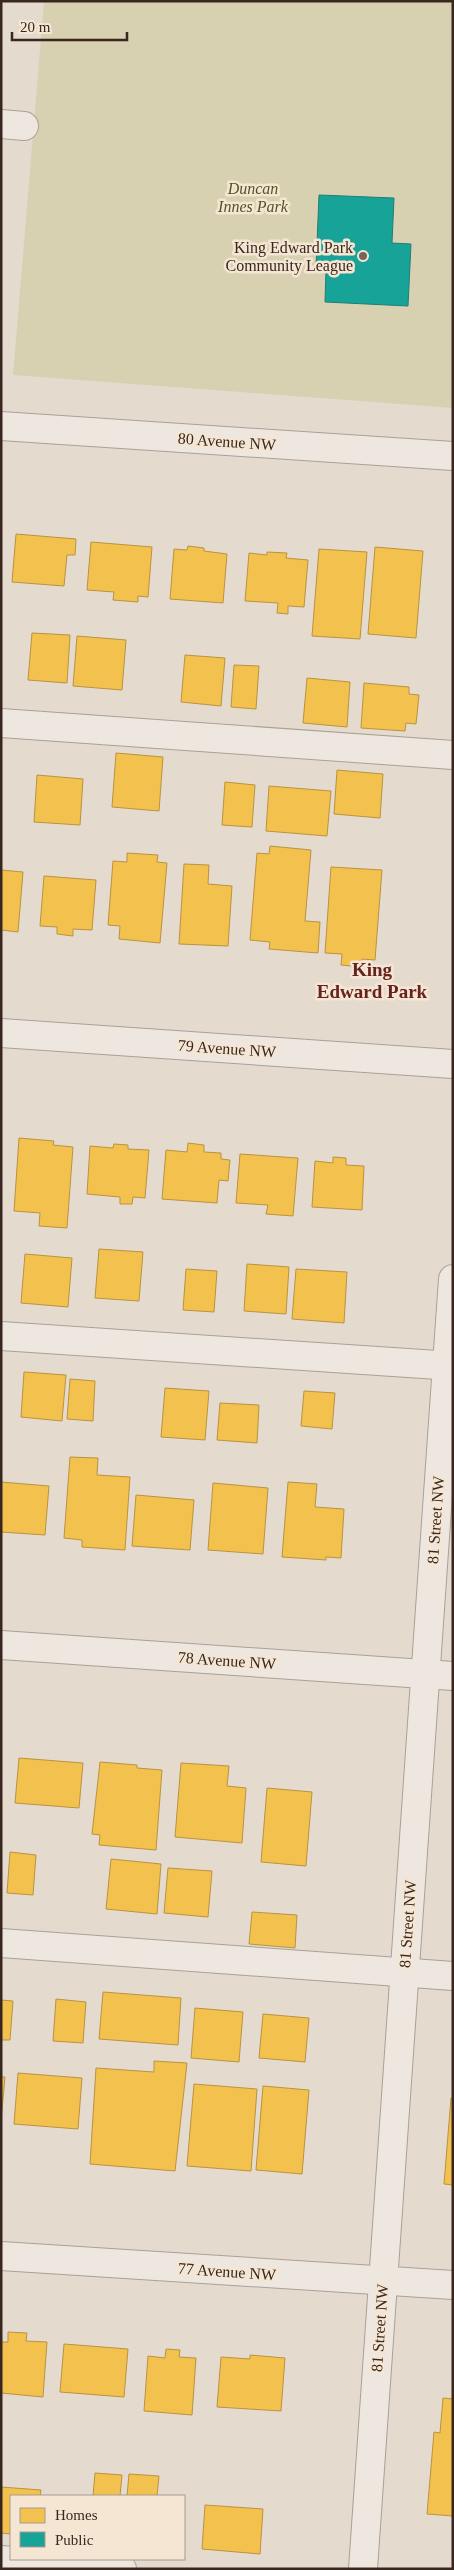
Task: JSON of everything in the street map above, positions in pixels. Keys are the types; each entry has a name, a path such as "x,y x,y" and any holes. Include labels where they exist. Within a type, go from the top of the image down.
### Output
{"street":[{"name":"80 Avenue NW","path":"1,426 453,456"},
{"path":"1,723 453,754"},
{"name":"79 Avenue NW","path":"1,1033 453,1064"},
{"name":"81 Street NW","path":"362,2569 424,1674 450,1366 453,1278"},
{"path":"1,1336 450,1366"},
{"name":"78 Avenue NW","path":"1,1645 453,1676"},
{"path":"1,1943 453,1976"},
{"name":"77 Avenue NW","path":"1,2256 453,2285"},
{"path":"1,2560 122,2569"}],"green space":[{"name":"Duncan Innes Park","path":"44,1 453,1 453,408 13,375"}],"building: Homes":[{"path":"16,534 76,539 75,555 67,555 64,586 12,582"},
{"path":"91,542 152,547 148,597 138,596 138,602 113,600 114,592 87,590"},
{"path":"188,546 204,548 204,551 227,554 223,603 170,599 174,549 187,550"},
{"path":"375,547 423,551 416,638 368,634"},
{"path":"319,549 367,552 360,639 312,636"},
{"path":"267,552 287,553 286,558 308,560 304,607 288,606 288,614 277,613 278,603 245,601 249,553 267,555"},
{"path":"32,633 70,635 67,683 28,680"},
{"path":"77,636 126,640 122,690 73,686"},
{"path":"185,655 225,658 221,706 181,702"},
{"path":"234,665 259,666 256,709 231,707"},
{"path":"307,678 350,682 347,727 303,723"},
{"path":"364,683 409,687 409,694 419,695 416,724 406,723 405,731 361,728"},
{"path":"116,753 163,757 159,811 112,807"},
{"path":"337,770 383,774 380,818 334,814"},
{"path":"37,775 83,779 80,825 34,822"},
{"path":"225,782 255,785 252,827 222,825"},
{"path":"269,786 331,791 327,836 266,831"},
{"path":"270,846 311,850 305,921 320,922 318,953 269,949 270,942 250,940 257,853 269,854"},
{"path":"127,853 158,855 157,862 167,863 160,943 119,939 120,926 108,925 113,861 127,862"},
{"path":"184,864 209,865 208,884 232,886 228,946 179,944"},
{"path":"331,867 382,870 375,960 362,959 362,967 341,965 342,954 325,953"},
{"path":"1,870 23,872 18,932 1,930"},
{"path":"44,876 96,880 92,930 73,929 73,936 57,934 57,927 40,926"},
{"path":"19,1138 54,1141 53,1145 73,1147 67,1228 39,1226 40,1213 14,1211"},
{"path":"188,1143 204,1145 204,1152 221,1153 221,1159 230,1160 228,1181 219,1180 217,1203 162,1199 166,1150 187,1152"},
{"path":"114,1144 128,1145 128,1149 149,1150 145,1198 133,1197 132,1204 120,1204 120,1197 87,1194 90,1146 113,1148"},
{"path":"240,1154 298,1158 293,1216 266,1214 268,1205 236,1203"},
{"path":"333,1157 346,1158 346,1165 364,1166 362,1210 312,1207 315,1161 333,1163"},
{"path":"99,1249 143,1252 139,1301 95,1298"},
{"path":"25,1254 72,1258 68,1307 21,1303"},
{"path":"247,1264 289,1267 286,1314 244,1311"},
{"path":"186,1269 217,1271 214,1312 183,1310"},
{"path":"296,1269 347,1272 344,1323 292,1319"},
{"path":"24,1372 66,1375 62,1421 21,1417"},
{"path":"70,1379 95,1381 93,1421 67,1419"},
{"path":"165,1388 209,1391 205,1440 161,1437"},
{"path":"304,1391 335,1393 332,1429 301,1426"},
{"path":"220,1403 259,1405 257,1443 217,1440"},
{"path":"70,1457 98,1458 97,1475 130,1477 125,1550 82,1547 82,1540 64,1538"},
{"path":"1,1482 49,1486 45,1535 1,1532"},
{"path":"288,1482 317,1484 315,1507 344,1509 341,1558 326,1557 326,1560 282,1557"},
{"path":"213,1483 268,1488 263,1554 208,1550"},
{"path":"136,1495 194,1500 190,1550 132,1546"},
{"path":"19,1758 83,1763 79,1808 15,1803"},
{"path":"100,1762 137,1765 137,1768 162,1770 156,1850 99,1845 100,1835 92,1834"},
{"path":"181,1763 229,1766 227,1786 246,1788 242,1843 175,1837"},
{"path":"267,1788 312,1792 306,1866 261,1862"},
{"path":"10,1852 36,1855 33,1895 7,1893"},
{"path":"111,1859 161,1864 157,1914 106,1909"},
{"path":"168,1868 212,1871 208,1917 164,1913"},
{"path":"252,1912 297,1915 295,1948 249,1944"},
{"path":"103,1992 181,1998 178,2045 99,2039"},
{"path":"56,1999 86,2002 83,2043 53,2041"},
{"path":"1,2000 13,2001 10,2040 1,2040"},
{"path":"195,2008 243,2012 239,2062 191,2058"},
{"path":"263,2014 309,2018 305,2062 259,2058"},
{"path":"154,2061 187,2063 175,2171 90,2164 96,2068 154,2072"},
{"path":"18,2073 82,2078 78,2129 14,2124"},
{"path":"1,2077 5,2077 1,2121"},
{"path":"194,2084 257,2089 251,2171 187,2166"},
{"path":"263,2086 309,2090 302,2174 256,2170"},
{"path":"451,2098 453,2098 453,2185 444,2184"},
{"path":"8,2332 27,2333 26,2341 47,2342 43,2397 1,2393 1,2342 8,2342"},
{"path":"64,2344 128,2349 124,2397 60,2392"},
{"path":"166,2349 180,2350 179,2357 196,2358 192,2415 144,2411 148,2356 165,2358"},
{"path":"250,2355 285,2358 281,2411 217,2407 221,2357 250,2359"},
{"path":"443,2398 453,2399 453,2516 427,2514 434,2432 440,2433"},
{"path":"95,2473 122,2475 120,2495 93,2495"},
{"path":"129,2474 159,2476 157,2495 127,2495"},
{"path":"1,2487 41,2490 40,2495 10,2495 10,2534 1,2533"},
{"path":"205,2505 263,2509 260,2554 202,2549"}],"building: Public":[{"name":"King Edward Park Community League","path":"319,195 394,198 392,243 411,244 408,306 325,302 326,269 316,268"}],"place":[{"name":"King Edward Park Community League","path":"363,256"}],"district":[{"name":"King Edward Park","path":"372,980"}]}
